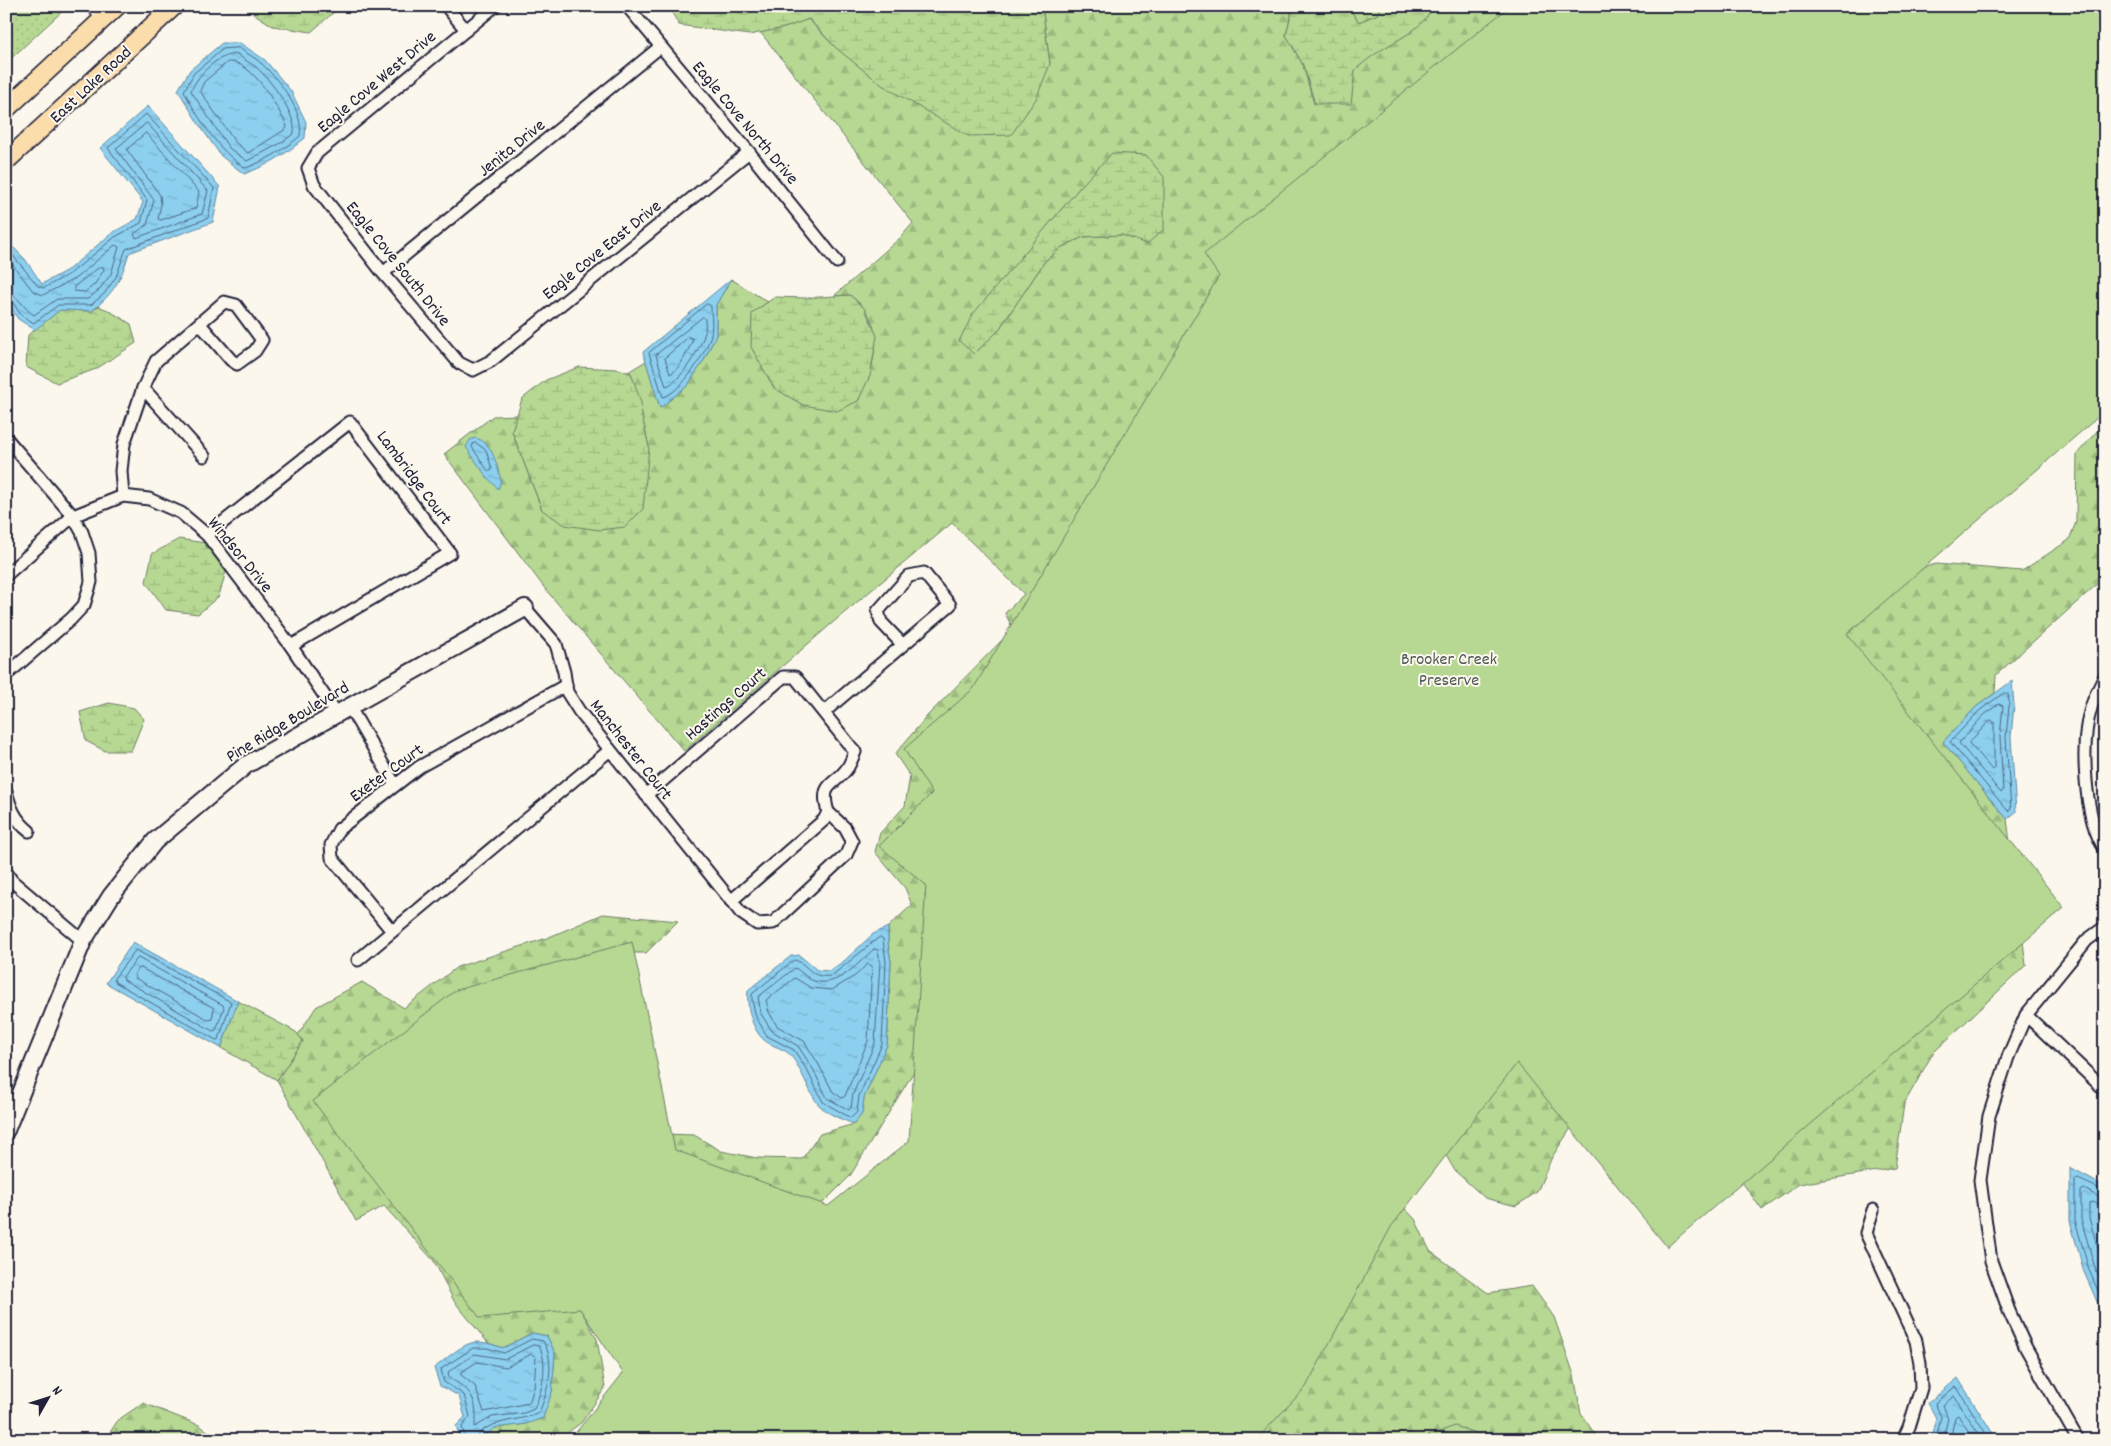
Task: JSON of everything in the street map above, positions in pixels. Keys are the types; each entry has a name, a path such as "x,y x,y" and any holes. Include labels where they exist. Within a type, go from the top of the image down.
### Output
{"main road":[{"path":"6,109 98,12 117,6"},
{"name":"East Lake Road","path":"6,161 174,6"}],"street":[{"path":"446,6 466,30"},
{"name":"Eagle Cove West Drive","path":"308,168 317,153 495,6"},
{"name":"Eagle Cove North Drive","path":"627,6 749,152 837,262"},
{"name":"Jenita Drive","path":"383,273 660,47"},
{"name":"Eagle Cove East Drive","path":"473,370 491,361 749,152"},
{"name":"Eagle Cove South Drive","path":"308,168 314,185 383,273 459,363 473,370"},
{"path":"122,496 121,471 124,444 143,388 156,361 224,302 236,305 262,340 255,352 237,364 231,360 200,324"},
{"path":"143,388 204,456"},
{"name":"Lambridge Court","path":"207,534 350,422 450,553 291,646"},
{"path":"6,438 72,516 82,532 89,553 92,582 84,605 71,619 6,674"},
{"name":"Windsor Drive","path":"6,575 72,516 122,496 149,499 181,513 207,534 291,646 343,710 395,786"},
{"path":"824,712 903,645 950,605 924,573 909,576 878,611 881,622 903,645"},
{"name":"Manchester Court","path":"526,608 556,644 564,672 567,692 579,711 741,913 758,924 773,924 846,855 852,842 845,828 828,812"},
{"name":"Pine Ridge Boulevard","path":"6,1130 83,941 111,896 155,841 246,765 526,608"},
{"name":"Hastings Court","path":"646,795 783,677 795,676 854,752 848,767 826,789 825,801 828,812"},
{"path":"2105,676 2091,708 2084,756 2092,824 2099,841 2105,849"},
{"name":"Exeter Court","path":"392,932 332,858 331,845 339,829 419,766 566,685"},
{"path":"358,960 610,750"},
{"path":"6,791 10,808 28,831"},
{"path":"731,901 824,820 828,812"},
{"path":"6,872 12,881 83,941"},
{"path":"2078,1440 2026,1348 2009,1311 1991,1261 1980,1180 1989,1116 2008,1057 2026,1015 2087,940 2105,927"},
{"path":"2026,1015 2105,1090"},
{"path":"1873,1210 1866,1233 1916,1342 1920,1363 1920,1388 1909,1427 1902,1440"}],"green space":[{"path":"6,6 68,6 6,63"},
{"path":"242,6 341,6 311,32 273,26"},
{"path":"668,6 1042,6 1050,64 1036,99 1011,135 968,136 882,85 836,48 809,19 784,28 749,35 679,25"},
{"path":"1042,6 1293,6 1286,35 1303,65 1314,104 1377,52 1416,28 1433,6 1662,6 924,1055 850,1176 824,1202 770,1224 692,1200 663,1134 694,1135 721,1151 757,1158 802,1159 820,1134 854,1124 862,1114 864,1098 887,1045 891,962 888,927 912,905 905,888 875,852 880,833 905,806 910,776 895,754 928,715 1013,629 1005,613 1024,594 952,523 684,751 546,590 444,454 493,416 517,415 512,431 542,510 649,447 634,382 631,373 628,372 646,361 660,408 688,385 704,360 716,335 716,305 731,279 768,302 752,313 858,401 868,379 874,354 874,330 871,319 864,308 850,295 834,296 900,238 913,223 760,32 784,28 808,19 836,48 1050,64","holes":["1081,186 1147,244 1122,235 1083,237 1062,247 1045,261 998,331 974,354 1041,234"]},
{"path":"1293,6 1347,6 1359,22 1378,14 1380,6 1433,6 1428,15 1416,28 1374,55 1355,70 1351,104 1315,104 1303,65 1286,35"},
{"path":"1347,6 1380,6 1378,14 1359,22"},
{"name":"Brooker Creek Preserve","path":"1510,6 2105,6 2105,411 1847,634 2064,908 1667,1247 1517,1063 1391,1227 1306,1387 1256,1440 570,1440 623,1373 580,1309 480,1318 313,1101 456,990 632,942 675,1150 828,1206 909,1141 926,885 879,846 932,793 904,749 973,689 1219,276 1204,254"},
{"path":"1112,153 1146,155 1164,177 1164,229 1147,244 1122,235 1083,237 1062,247 1045,261 998,331 974,354 959,341 973,314 1081,186"},
{"path":"850,295 865,309 877,336 870,376 858,401 837,411 803,405 774,388 751,347 752,313 775,297 805,298"},
{"path":"98,306 131,324 136,343 96,369 57,383 26,367 28,335 60,310 92,311"},
{"path":"579,367 617,369 631,373 641,402 649,447 643,509 625,527 599,530 565,525 542,510 512,431 522,399 546,380"},
{"path":"2105,422 2105,577 1996,675 1995,693 1976,707 1943,742 2007,819 2026,965 1933,1053 1904,1104 1895,1168 1799,1184 1762,1210 1732,1168 1573,1125 1552,1157 1537,1192 1516,1206 1485,1198 1455,1171 1430,1128 1750,742 1895,576 1936,564 2022,571 2069,540 2076,522 2077,454"},
{"path":"179,539 205,543 226,571 219,596 198,614 166,610 146,582 152,554"},
{"path":"109,703 134,708 144,719 131,751 105,751 86,741 80,712"},
{"path":"603,914 678,921 646,953 606,953 570,1290 597,1339 605,1388 582,1422 558,1440 479,1440 495,1428 526,1424 552,1392 555,1353 547,1336 532,1333 503,1348 488,1343 454,1301 434,1261 384,1206 356,1221 277,1080 303,1041 298,1035 316,1007 362,982 404,1008 457,967 547,938"},
{"path":"238,1001 296,1032 303,1041 277,1080 221,1048"},
{"path":"1391,1194 1415,1219 1430,1251 1488,1293 1532,1286 1554,1317 1574,1375 1581,1414 1599,1440 1491,1440 1490,1437 1430,1435 1424,1440 1172,1440"},
{"path":"143,1403 199,1425 220,1440 139,1440 136,1438 131,1440 105,1440 118,1420"},
{"path":"1455,1426 1490,1438 1491,1440 1424,1440 1430,1435"}],"water":[{"path":"222,43 240,43 265,60 291,91 306,122 305,138 276,159 244,174 221,156 178,90 190,70"},
{"path":"148,106 220,187 213,222 129,253 116,285 92,311 60,310 35,330 18,319 6,301 6,240 25,259 42,284 69,269 112,233 137,219 143,202 100,148"},
{"path":"731,279 716,305 716,335 704,360 688,385 660,408 643,352"},
{"path":"475,438 486,444 493,455 501,481 498,489 486,476 466,447 470,440"},
{"path":"2012,681 2014,705 2011,737 2016,812 2007,819 1943,742 1976,707"},
{"path":"888,927 891,962 887,1045 864,1098 862,1114 854,1124 832,1115 820,1106 791,1056 760,1036 751,1017 748,990 791,956 799,955 817,970 829,971 844,961 873,934"},
{"path":"133,942 238,1001 221,1048 106,983"},
{"path":"2070,1168 2105,1187 2105,1320 2084,1272 2070,1221"},
{"path":"532,1333 547,1336 555,1353 552,1392 543,1418 526,1424 495,1428 479,1440 463,1440 456,1426 465,1417 459,1396 440,1386 434,1368 456,1351 471,1343 483,1342 503,1348"},
{"path":"1958,1378 1992,1432 1995,1440 1933,1440 1931,1437 1936,1418 1928,1403"}]}
